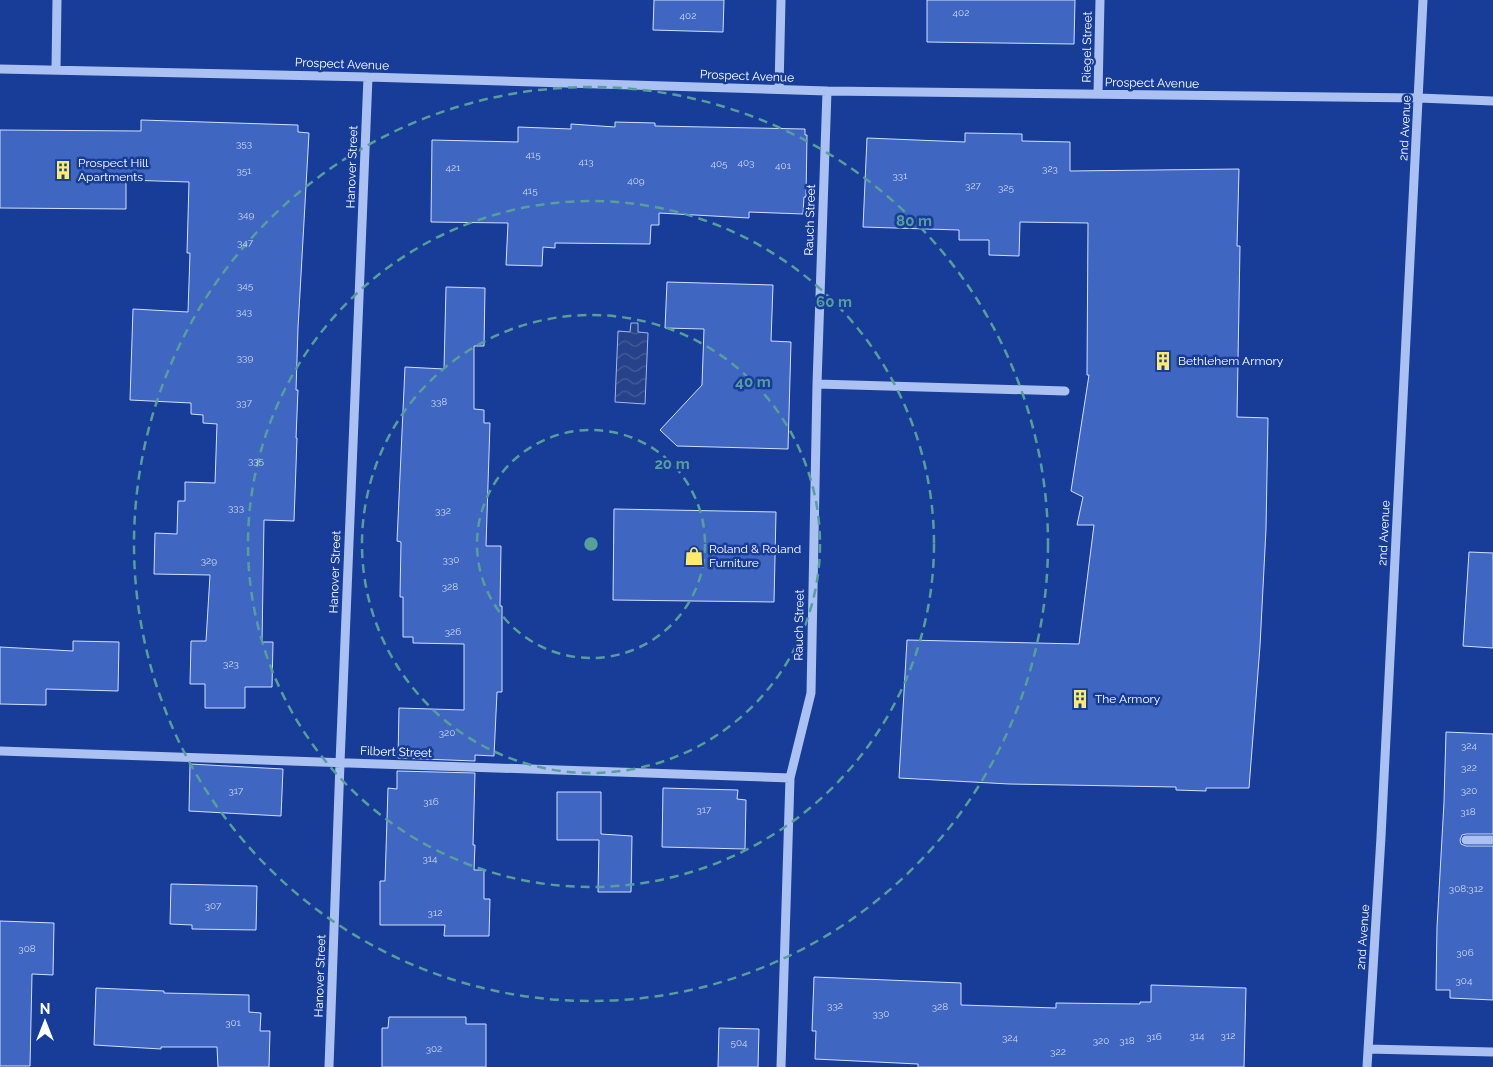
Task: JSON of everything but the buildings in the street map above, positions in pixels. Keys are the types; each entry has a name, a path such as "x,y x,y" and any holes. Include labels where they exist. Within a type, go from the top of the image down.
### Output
{"street":[{"path":"56,69 57,0"},
{"path":"779,89 781,0"},
{"name":"Riegel Street","path":"1098,94 1100,0"},
{"name":"2nd Avenue","path":"1367,1067 1381,837 1424,0"},
{"name":"Prospect Avenue","path":"0,68 827,91 1419,98 1493,101"},
{"name":"Hanover Street","path":"329,1067 368,77"},
{"name":"Rauch Street","path":"781,1067 790,778 810,693 817,384 827,91"},
{"path":"817,384 1066,391"},
{"name":"Filbert Street","path":"0,751 790,778"},
{"path":"1466,840 1493,840"},
{"path":"1368,1049 1493,1052"}],"water":[{"path":"631,323 638,323 638,332 648,333 645,404 615,402 618,331 630,332"}],"place":[{"name":"Prospect Hill Apartments","path":"63,170"},
{"name":"Bethlehem Armory","path":"1163,361"},
{"name":"Roland & Roland Furniture","path":"694,556"},
{"name":"The Armory","path":"1080,699"}]}
